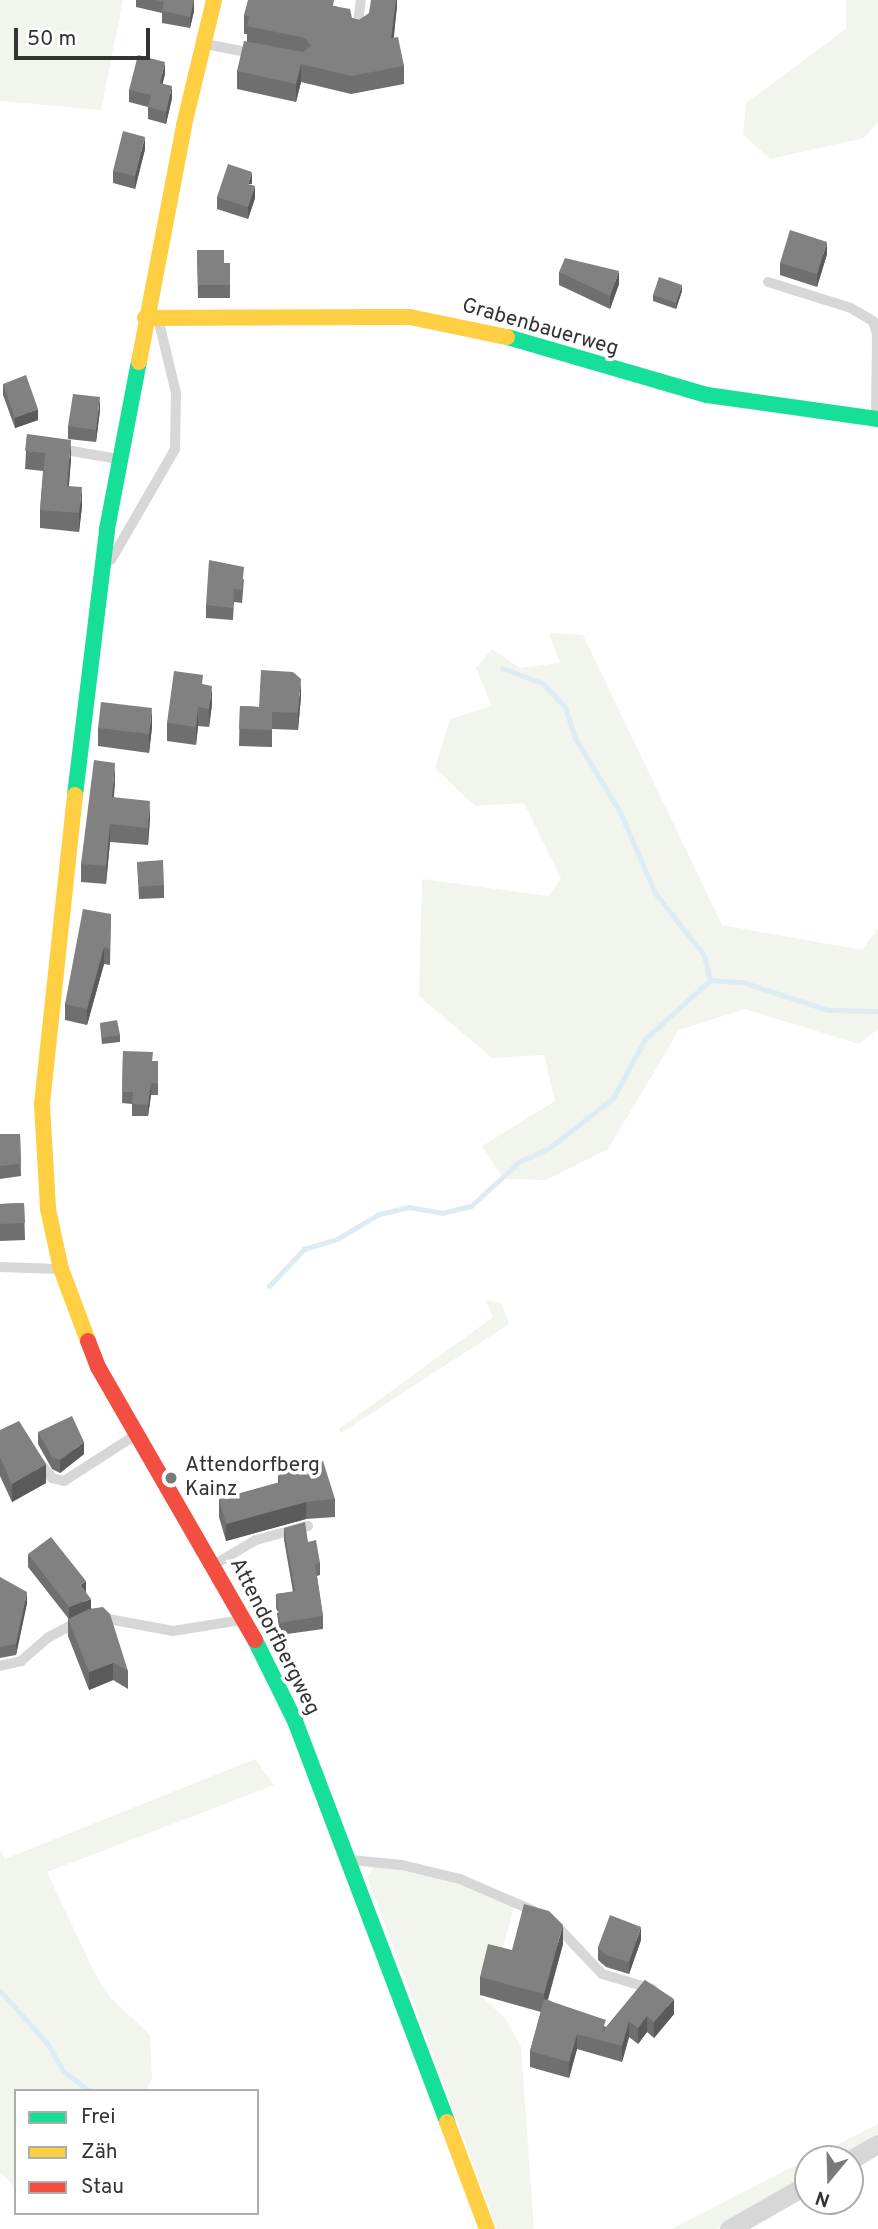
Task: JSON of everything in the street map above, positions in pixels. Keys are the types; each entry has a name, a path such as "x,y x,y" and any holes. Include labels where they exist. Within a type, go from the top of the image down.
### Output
{"street":[{"name":"Attendorfbergweg","path":"214,0 202,43 152,318 119,459 102,565 43,1070 46,1189 61,1269 87,1343 136,1434 245,1619 295,1721 487,2229"},
{"name":"Grabenbauerweg","path":"152,318 342,314 410,317 486,331 707,395 877,419"},
{"path":"729,2229 794,2192"}],"lane":[{"path":"357,31 361,0"},
{"path":"202,43 266,56"},
{"path":"768,282 851,308 873,321 877,334 877,419"},
{"path":"102,565 114,558 175,449 176,393 152,318"},
{"path":"60,449 119,459"},
{"path":"0,1267 61,1269"},
{"path":"36,1455 47,1475 64,1481 136,1434"},
{"path":"214,1566 256,1540 308,1526"},
{"path":"0,1666 21,1661 49,1637 87,1619 111,1617 173,1631 245,1619"},
{"path":"348,1861 402,1865 483,1886 550,1920 602,1974 662,1994"}],"shaded area":[{"path":"0,0 123,0 101,110 0,101"},
{"path":"846,0 878,0 878,122 864,138 770,159 743,134 746,103 846,29"},
{"path":"549,633 583,635 722,925 862,950 878,929 878,1029 859,1044 745,1009 679,1030 608,1149 546,1180 504,1179 482,1146 555,1101 544,1055 492,1058 419,996 422,879 548,896 561,878 524,803 475,806 435,768 450,719 492,706 476,668 492,649 520,668 560,663"},
{"path":"486,1300 502,1304 509,1324 341,1433 339,1429 493,1317"},
{"path":"255,1759 274,1785 47,1872 93,1970 110,1997 150,2035 152,2078 147,2089 14,2089 14,2187 0,2172 0,1850 5,1859"},
{"path":"375,1866 434,1874 515,1904 498,1965 480,1995 506,2019 521,2047 534,2229 497,2229 367,1876"},
{"path":"878,2124 878,2137 864,2145 837,2145"},
{"path":"794,2166 794,2184 716,2229 671,2229"}],"building":[{"path":"156,0 194,0 190,17 162,11 164,2"},
{"path":"248,0 334,0 333,6 350,9 352,18 359,20 369,13 371,0 396,0 391,38 398,37 404,66 351,76 301,64 296,84 237,71 244,41 303,52 311,46 305,38 247,26 249,17 244,15"},
{"path":"138,55 165,62 160,83 172,86 166,112 148,107 151,95 129,90"},
{"path":"123,131 145,137 135,176 113,171"},
{"path":"228,164 252,172 248,184 255,186 248,207 217,197"},
{"path":"790,230 827,242 817,274 780,263"},
{"path":"197,250 224,250 224,263 230,263 230,285 198,285"},
{"path":"565,258 619,271 610,296 559,272"},
{"path":"659,277 682,285 676,303 653,295"},
{"path":"26,375 38,409 15,418 3,384"},
{"path":"73,394 100,397 96,430 68,426"},
{"path":"27,434 71,440 67,486 82,487 79,513 40,510 45,453 25,451"},
{"path":"209,560 244,567 242,590 234,589 233,608 206,605"},
{"path":"261,670 293,672 301,679 298,713 272,712 272,730 239,729 240,706 259,707"},
{"path":"174,671 203,675 202,684 212,686 209,709 198,707 196,727 167,723"},
{"path":"101,702 152,708 149,734 98,728"},
{"path":"94,760 115,763 112,797 150,801 148,828 110,824 106,866 81,864"},
{"path":"163,860 164,885 139,887 137,862"},
{"path":"83,909 111,914 110,949 104,947 87,1009 65,1004"},
{"path":"117,1020 120,1035 102,1038 100,1023"},
{"path":"123,1051 153,1052 152,1061 158,1061 158,1084 151,1083 148,1105 132,1104 133,1092 122,1092"},
{"path":"0,1134 20,1134 21,1164 0,1166"},
{"path":"24,1203 25,1223 0,1224 0,1204"},
{"path":"72,1416 84,1442 60,1460 52,1457 38,1432"},
{"path":"19,1421 46,1464 12,1484 0,1457 0,1430"},
{"path":"323,1461 335,1499 306,1502 226,1524 219,1499 280,1482 278,1475"},
{"path":"305,1522 308,1542 316,1540 320,1563 315,1564 323,1616 280,1623 276,1594 295,1591 284,1528"},
{"path":"51,1537 86,1581 80,1585 91,1599 69,1607 28,1554"},
{"path":"0,1577 27,1592 16,1644 0,1647"},
{"path":"103,1607 110,1614 128,1671 113,1663 89,1672 68,1619 89,1609"},
{"path":"524,1904 549,1911 563,1925 544,1994 480,1977 488,1944 512,1950"},
{"path":"610,1915 641,1927 629,1962 606,1955 598,1947"},
{"path":"645,1980 674,1999 654,2022 647,2016 638,2028 629,2021 622,2046 577,2034 569,2062 530,2051 544,1999 606,2020 601,2034"}],"waterway":[{"path":"502,668 542,683 565,707 575,738 620,812 655,893 704,955 710,980"},
{"path":"269,1286 304,1249 337,1239 379,1214 409,1207 442,1213 471,1206 519,1162 549,1148 613,1098 645,1039 710,980 742,982 828,1010 878,1011"},
{"path":"0,1991 47,2043 63,2071 87,2089"}],"traffic: fast":[{"path":"507,337 707,395 878,419"},
{"path":"75,795 107,529 139,362"},
{"path":"255,1640 295,1721 447,2122"}],"traffic: slow":[{"path":"139,362 184,125 214,0"},
{"path":"145,318 410,317 507,337"},
{"path":"75,795 42,1104 48,1209 61,1269 88,1341"},
{"path":"447,2122 487,2229"}],"traffic: jam":[{"path":"88,1341 98,1367 255,1640"}],"place":[{"name":"Attendorfberg Kainz","path":"171,1478"}]}
